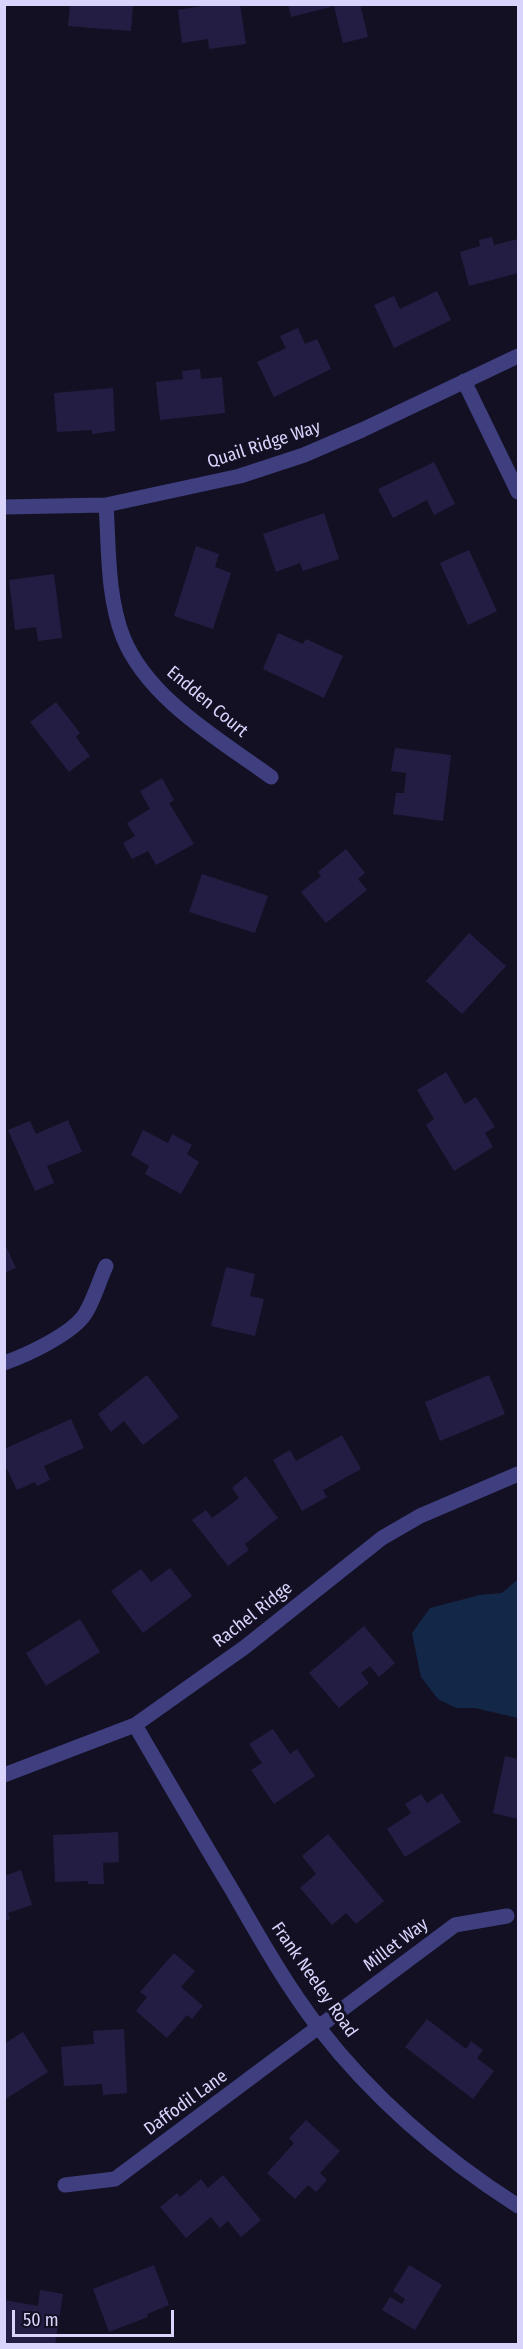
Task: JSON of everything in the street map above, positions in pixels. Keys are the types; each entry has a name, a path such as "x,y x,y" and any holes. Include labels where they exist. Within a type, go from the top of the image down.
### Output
{"street":[{"name":"Quail Ridge Way","path":"4,507 106,505 240,476 304,455 519,356"},
{"path":"464,381 519,492"},
{"name":"Endden Court","path":"106,505 112,595 124,637 146,676 183,712 271,777"},
{"path":"4,1363 25,1356 56,1338 84,1316 106,1266"},
{"name":"Rachel Ridge","path":"4,1774 135,1725 245,1647 382,1538 420,1516 519,1474"},
{"name":"Frank Neeley Road","path":"135,1725 273,1961 320,2028 363,2079 409,2125 488,2186 519,2206"},
{"name":"Millet Way","path":"320,2028 455,1925 507,1916"},
{"name":"Daffodil Lane","path":"65,2185 115,2179 320,2028"}],"water":[{"path":"518,1579 518,1718 475,1708 456,1708 438,1699 421,1677 412,1633 430,1608 480,1595 502,1593"}],"building":[{"path":"70,4 133,4 131,31 68,26"},
{"path":"214,4 240,4 246,44 209,49 208,39 182,43 178,10"},
{"path":"288,4 360,4 368,37 343,43 334,6 291,17"},
{"path":"492,237 494,245 518,239 518,273 469,286 460,252 480,246 479,240"},
{"path":"437,291 451,320 394,348 374,305 394,296 400,309"},
{"path":"298,328 305,344 317,339 331,369 274,397 257,362 286,348 280,336"},
{"path":"200,369 201,379 222,377 225,413 160,420 156,382 183,379 182,371"},
{"path":"113,388 115,431 92,434 92,430 57,432 54,393"},
{"path":"434,462 455,504 434,515 427,500 393,518 378,489"},
{"path":"324,513 339,559 303,571 300,563 276,572 263,534"},
{"path":"196,546 219,554 215,567 231,573 213,629 174,616"},
{"path":"469,550 497,611 468,625 440,563"},
{"path":"54,574 62,638 38,641 36,627 15,630 9,580"},
{"path":"278,633 303,644 306,639 343,656 324,698 263,669"},
{"path":"56,702 80,733 76,737 90,756 69,772 30,722"},
{"path":"395,748 451,755 443,821 393,814 396,793 404,793 406,773 391,771"},
{"path":"162,778 174,800 169,803 194,844 156,865 148,851 132,859 123,843 135,836 127,823 150,809 140,791"},
{"path":"346,849 365,873 358,879 367,890 326,923 301,892 321,876 318,872"},
{"path":"202,874 268,896 255,933 189,912"},
{"path":"469,933 506,966 462,1014 426,981"},
{"path":"446,1072 465,1104 476,1097 495,1127 485,1133 493,1147 454,1171 426,1125 434,1119 417,1090"},
{"path":"68,1120 82,1152 47,1166 54,1183 35,1191 8,1130 30,1121 36,1134"},
{"path":"143,1130 168,1143 172,1134 192,1145 187,1154 199,1162 181,1194 145,1174 149,1166 131,1155"},
{"path":"4,1242 16,1268 4,1273"},
{"path":"226,1267 255,1274 250,1296 264,1299 255,1336 211,1326"},
{"path":"147,1375 179,1417 143,1445 124,1421 111,1432 98,1414"},
{"path":"489,1375 505,1414 440,1441 425,1402"},
{"path":"71,1419 84,1448 44,1466 50,1480 37,1486 35,1482 17,1490 4,1463 4,1449"},
{"path":"342,1435 361,1469 323,1490 327,1497 302,1511 273,1460 290,1450 296,1461"},
{"path":"246,1476 278,1518 245,1544 249,1550 228,1566 192,1520 206,1510 212,1518 239,1498 232,1488"},
{"path":"170,1568 192,1596 143,1633 111,1591 141,1569 151,1582"},
{"path":"80,1619 100,1652 46,1686 26,1653"},
{"path":"364,1626 395,1663 379,1677 370,1666 361,1673 369,1683 339,1708 309,1673"},
{"path":"273,1729 290,1754 297,1749 315,1776 274,1804 251,1770 262,1763 249,1744"},
{"path":"505,1756 518,1759 518,1819 493,1813"},
{"path":"442,1793 461,1822 405,1857 387,1829 411,1813 405,1804 421,1794 427,1803"},
{"path":"118,1832 119,1862 103,1863 104,1884 88,1884 88,1881 55,1882 53,1835"},
{"path":"328,1834 384,1901 356,1924 346,1913 332,1925 300,1888 316,1874 302,1856"},
{"path":"21,1870 32,1905 8,1913 10,1919 4,1921 4,1876"},
{"path":"174,1953 195,1971 181,1987 203,2006 192,2019 187,2015 167,2038 136,2011 147,1997 140,1992"},
{"path":"427,2019 466,2049 471,2041 483,2050 477,2058 494,2071 473,2099 405,2047"},
{"path":"124,2029 127,2093 103,2095 102,2084 64,2086 61,2047 94,2044 93,2031"},
{"path":"23,2032 48,2072 4,2100 4,2044"},
{"path":"306,2120 340,2151 320,2173 327,2180 316,2192 308,2185 295,2199 267,2173 294,2143 289,2138"},
{"path":"223,2175 261,2220 241,2237 228,2221 220,2228 211,2217 186,2238 160,2207 177,2193 180,2197 201,2179 208,2188"},
{"path":"154,2265 169,2305 147,2314 148,2317 109,2332 93,2289"},
{"path":"409,2265 442,2285 415,2330 382,2310 390,2297 402,2304 405,2299 393,2291"},
{"path":"40,2290 63,2294 55,2344 4,2344 4,2300 38,2306"}]}
